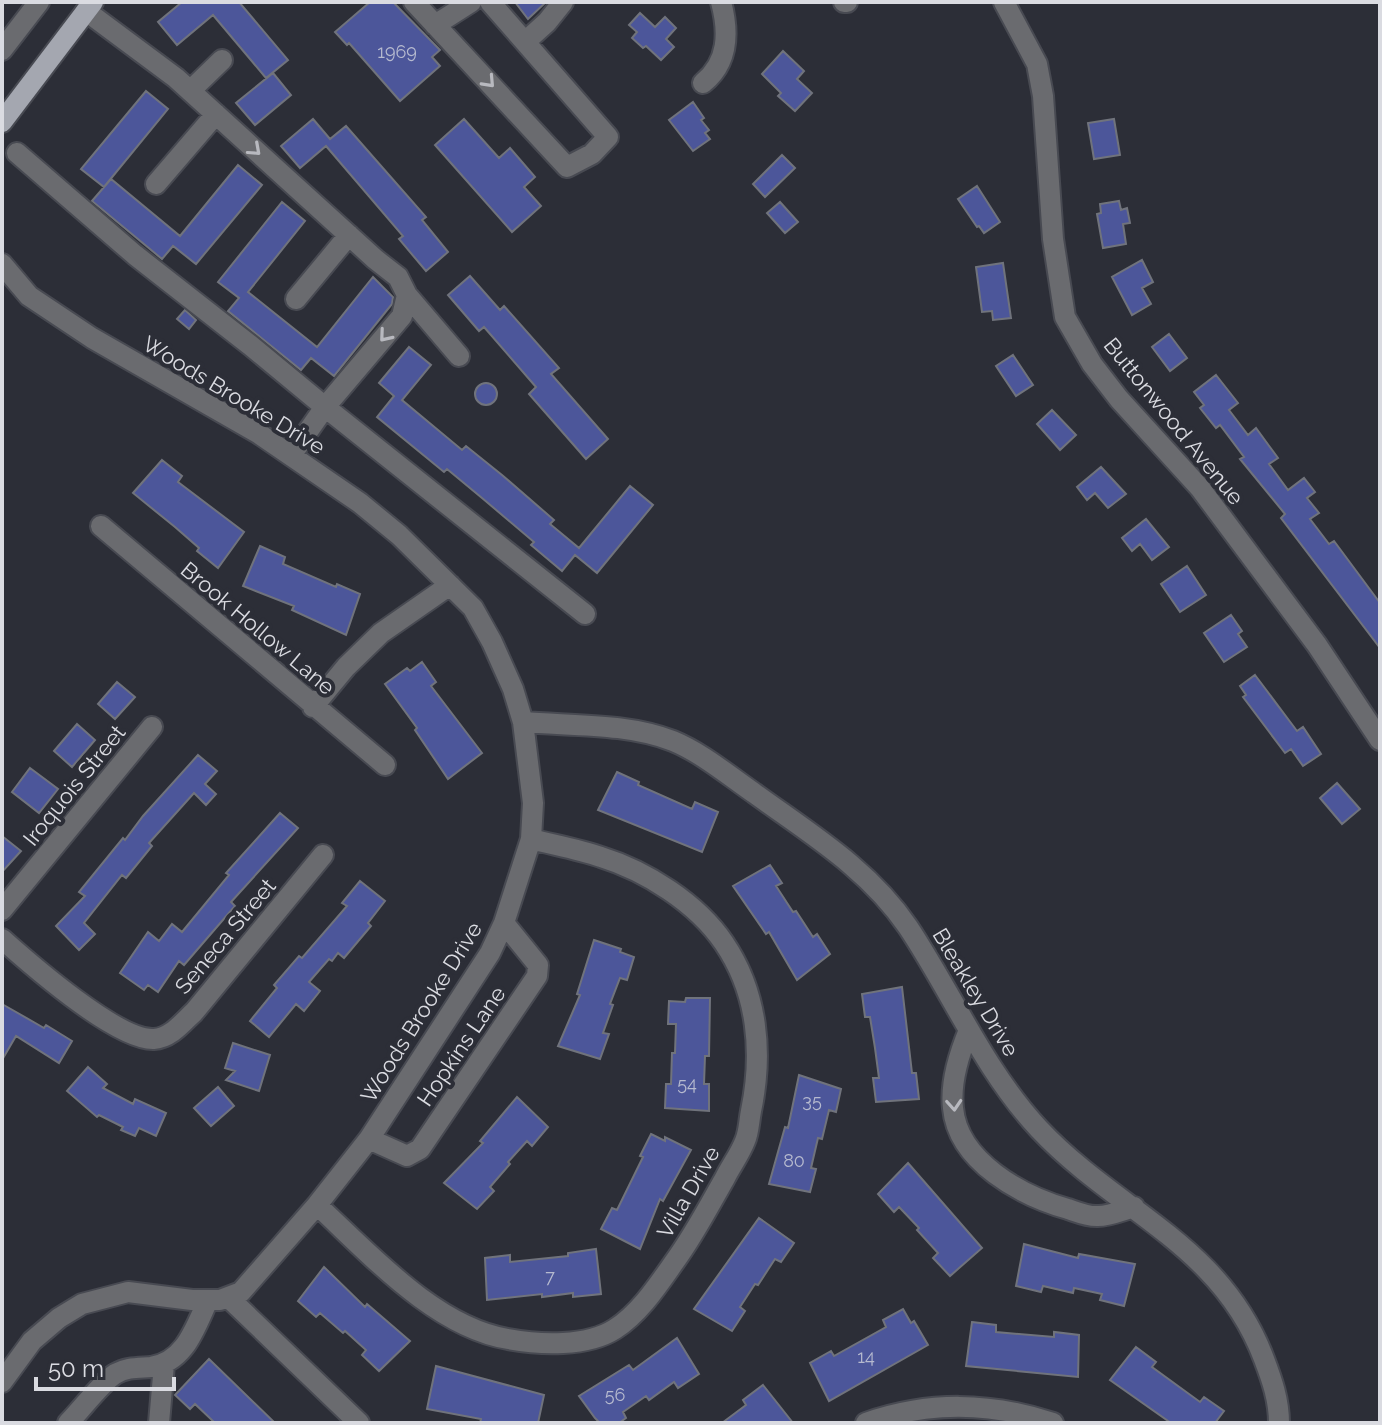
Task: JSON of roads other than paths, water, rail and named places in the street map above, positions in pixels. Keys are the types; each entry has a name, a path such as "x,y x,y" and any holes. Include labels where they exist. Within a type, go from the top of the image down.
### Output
{"main road":[{"path":"2,122 90,6"}],"street":[{"path":"2,50 39,2"},
{"path":"414,2 567,167 592,154 608,137 490,2"},
{"path":"435,25 471,2"},
{"path":"525,42 563,2"},
{"path":"703,83 715,74 724,55 726,20 721,2"},
{"name":"Buttonwood Avenue","path":"1004,2 1037,64 1043,96 1053,239 1065,317 1092,364 1119,399 1200,488 1317,645 1380,740"},
{"path":"90,6 183,84 398,277 407,295 459,356"},
{"path":"183,84 222,60"},
{"path":"156,184 216,114"},
{"path":"17,153 135,255 585,614"},
{"path":"296,299 349,235"},
{"name":"Woods Brooke Drive","path":"2,264 29,296 92,338 292,454 360,503 473,608 513,689 523,722 533,803 531,839 504,923 490,953 369,1139 317,1205 241,1292 229,1298"},
{"name":"Woods Brooke Drive","path":"2,291 29,296"},
{"path":"292,454 325,407 402,316 407,295"},
{"name":"Brook Hollow Lane","path":"101,526 385,765"},
{"path":"313,707 346,667 381,633 450,585"},
{"name":"Bleakley Drive","path":"523,722 635,731 672,741 701,755 846,860 881,891 907,926 1012,1096 1037,1127 1060,1150 1213,1273 1235,1300 1253,1331 1274,1386 1279,1423"},
{"name":"Iroquois Street","path":"2,910 152,727"},
{"name":"Villa Drive","path":"317,1205 381,1264 431,1305 461,1324 506,1339 547,1344 575,1343 614,1330 650,1296 689,1243 745,1140 756,1087 758,1037 752,1005 740,971 723,941 703,919 645,876 603,857 531,839"},
{"name":"Seneca Street","path":"2,939 47,979 103,1017 141,1038 157,1039 172,1033 194,1012 323,855"},
{"name":"Hopkins Lane","path":"369,1139 407,1156 420,1149 537,976 538,965 504,923"},
{"path":"969,1030 960,1052 953,1085 953,1109 958,1131 976,1158 1042,1202 1099,1216 1134,1207"},
{"path":"2,1382 32,1341 59,1318 82,1304 128,1292 208,1300 229,1298 359,1423"},
{"path":"68,1423 113,1375 125,1369 164,1364 176,1359 208,1300"},
{"path":"156,1419 164,1364"},
{"path":"866,1423 932,1406 989,1408 1053,1423"}]}
